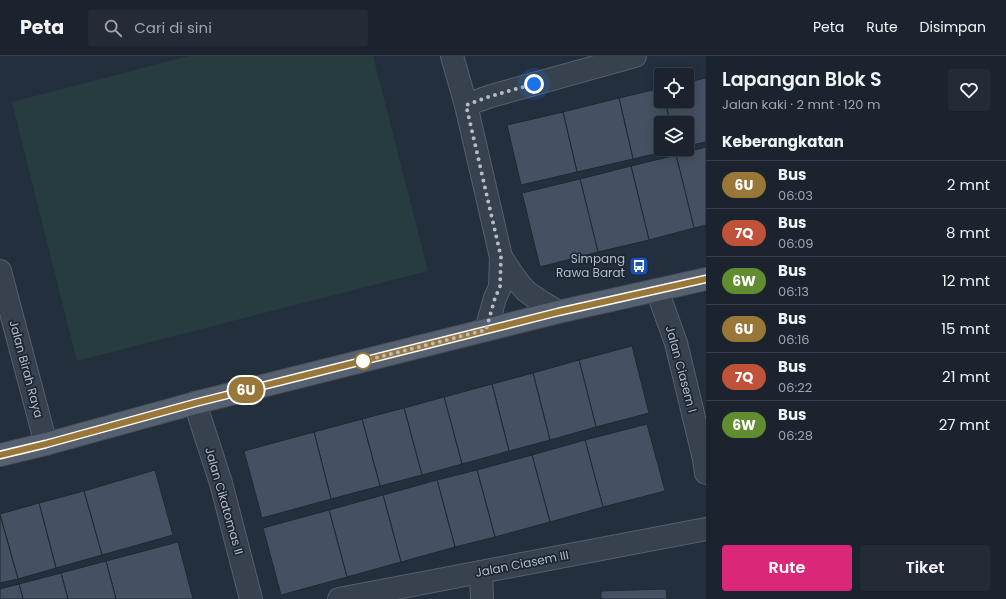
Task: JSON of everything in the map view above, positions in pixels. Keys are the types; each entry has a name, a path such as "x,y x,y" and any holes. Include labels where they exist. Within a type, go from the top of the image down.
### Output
{"main road":[{"path":"0,455 46,444 195,403 558,312 706,279"}],"street":[{"path":"452,56 466,105 501,257 500,287 495,298 486,330"},
{"path":"466,105 491,96 635,56"},
{"path":"501,257 525,290 558,312"},
{"name":"Jalan Birah Raya","path":"0,271 46,444"},
{"name":"Jalan Ciasem I","path":"657,290 676,343 706,473"},
{"name":"Jalan Cikatomas II","path":"195,403 221,483 251,599"},
{"name":"Jalan Ciasem III","path":"339,599 706,529"},
{"path":"481,572 482,599"}],"green space":[{"path":"189,56 373,56 428,271 77,361 12,102"}],"building":[{"path":"706,78 706,142 694,145 694,116 668,116 667,108 694,108 694,81"},
{"path":"654,90 654,108 667,108 668,116 654,116 654,154 633,159 619,98"},
{"path":"619,98 633,159 577,172 563,112"},
{"path":"563,112 577,172 521,185 507,125"},
{"path":"706,147 706,225 694,228 676,156 694,156 694,150"},
{"path":"676,156 694,228 649,240 631,166"},
{"path":"631,166 649,240 598,252 580,179"},
{"path":"580,179 598,252 540,267 522,193"},
{"path":"632,346 649,413 596,427 579,360"},
{"path":"579,360 596,427 550,440 533,373"},
{"path":"533,373 550,440 509,451 492,384"},
{"path":"492,384 509,451 462,464 444,397"},
{"path":"444,397 462,464 422,475 404,408"},
{"path":"404,408 422,475 380,486 362,419"},
{"path":"362,419 380,486 331,499 314,432"},
{"path":"647,424 665,491 603,507 585,440"},
{"path":"314,432 331,499 262,518 244,451"},
{"path":"585,440 603,507 550,522 532,455"},
{"path":"532,455 550,522 495,537 477,470"},
{"path":"155,470 173,535 102,555 84,491"},
{"path":"477,470 495,537 455,547 437,480"},
{"path":"437,480 455,547 401,562 383,495"},
{"path":"84,491 102,555 56,568 39,503"},
{"path":"383,495 401,562 347,577 329,510"},
{"path":"39,503 56,568 18,579 0,514"},
{"path":"329,510 347,577 281,595 263,528"},
{"path":"0,515 18,579 0,583"},
{"path":"178,542 193,599 116,599 106,561"},
{"path":"106,561 116,599 68,599 61,573"},
{"path":"61,573 68,599 23,599 19,584"},
{"path":"19,584 23,599 0,599 0,589"},
{"path":"666,589 667,599 601,599 601,591"}],"bus line":[{"name":"6U","path":"0,455 46,444 195,403 558,312 706,279"}],"place":[{"name":"Simpang Rawa Barat","path":"639,266"}],"route":[{"path":"363,361 486,330 495,298 500,287 501,257 466,105 491,96 534,84"}]}
